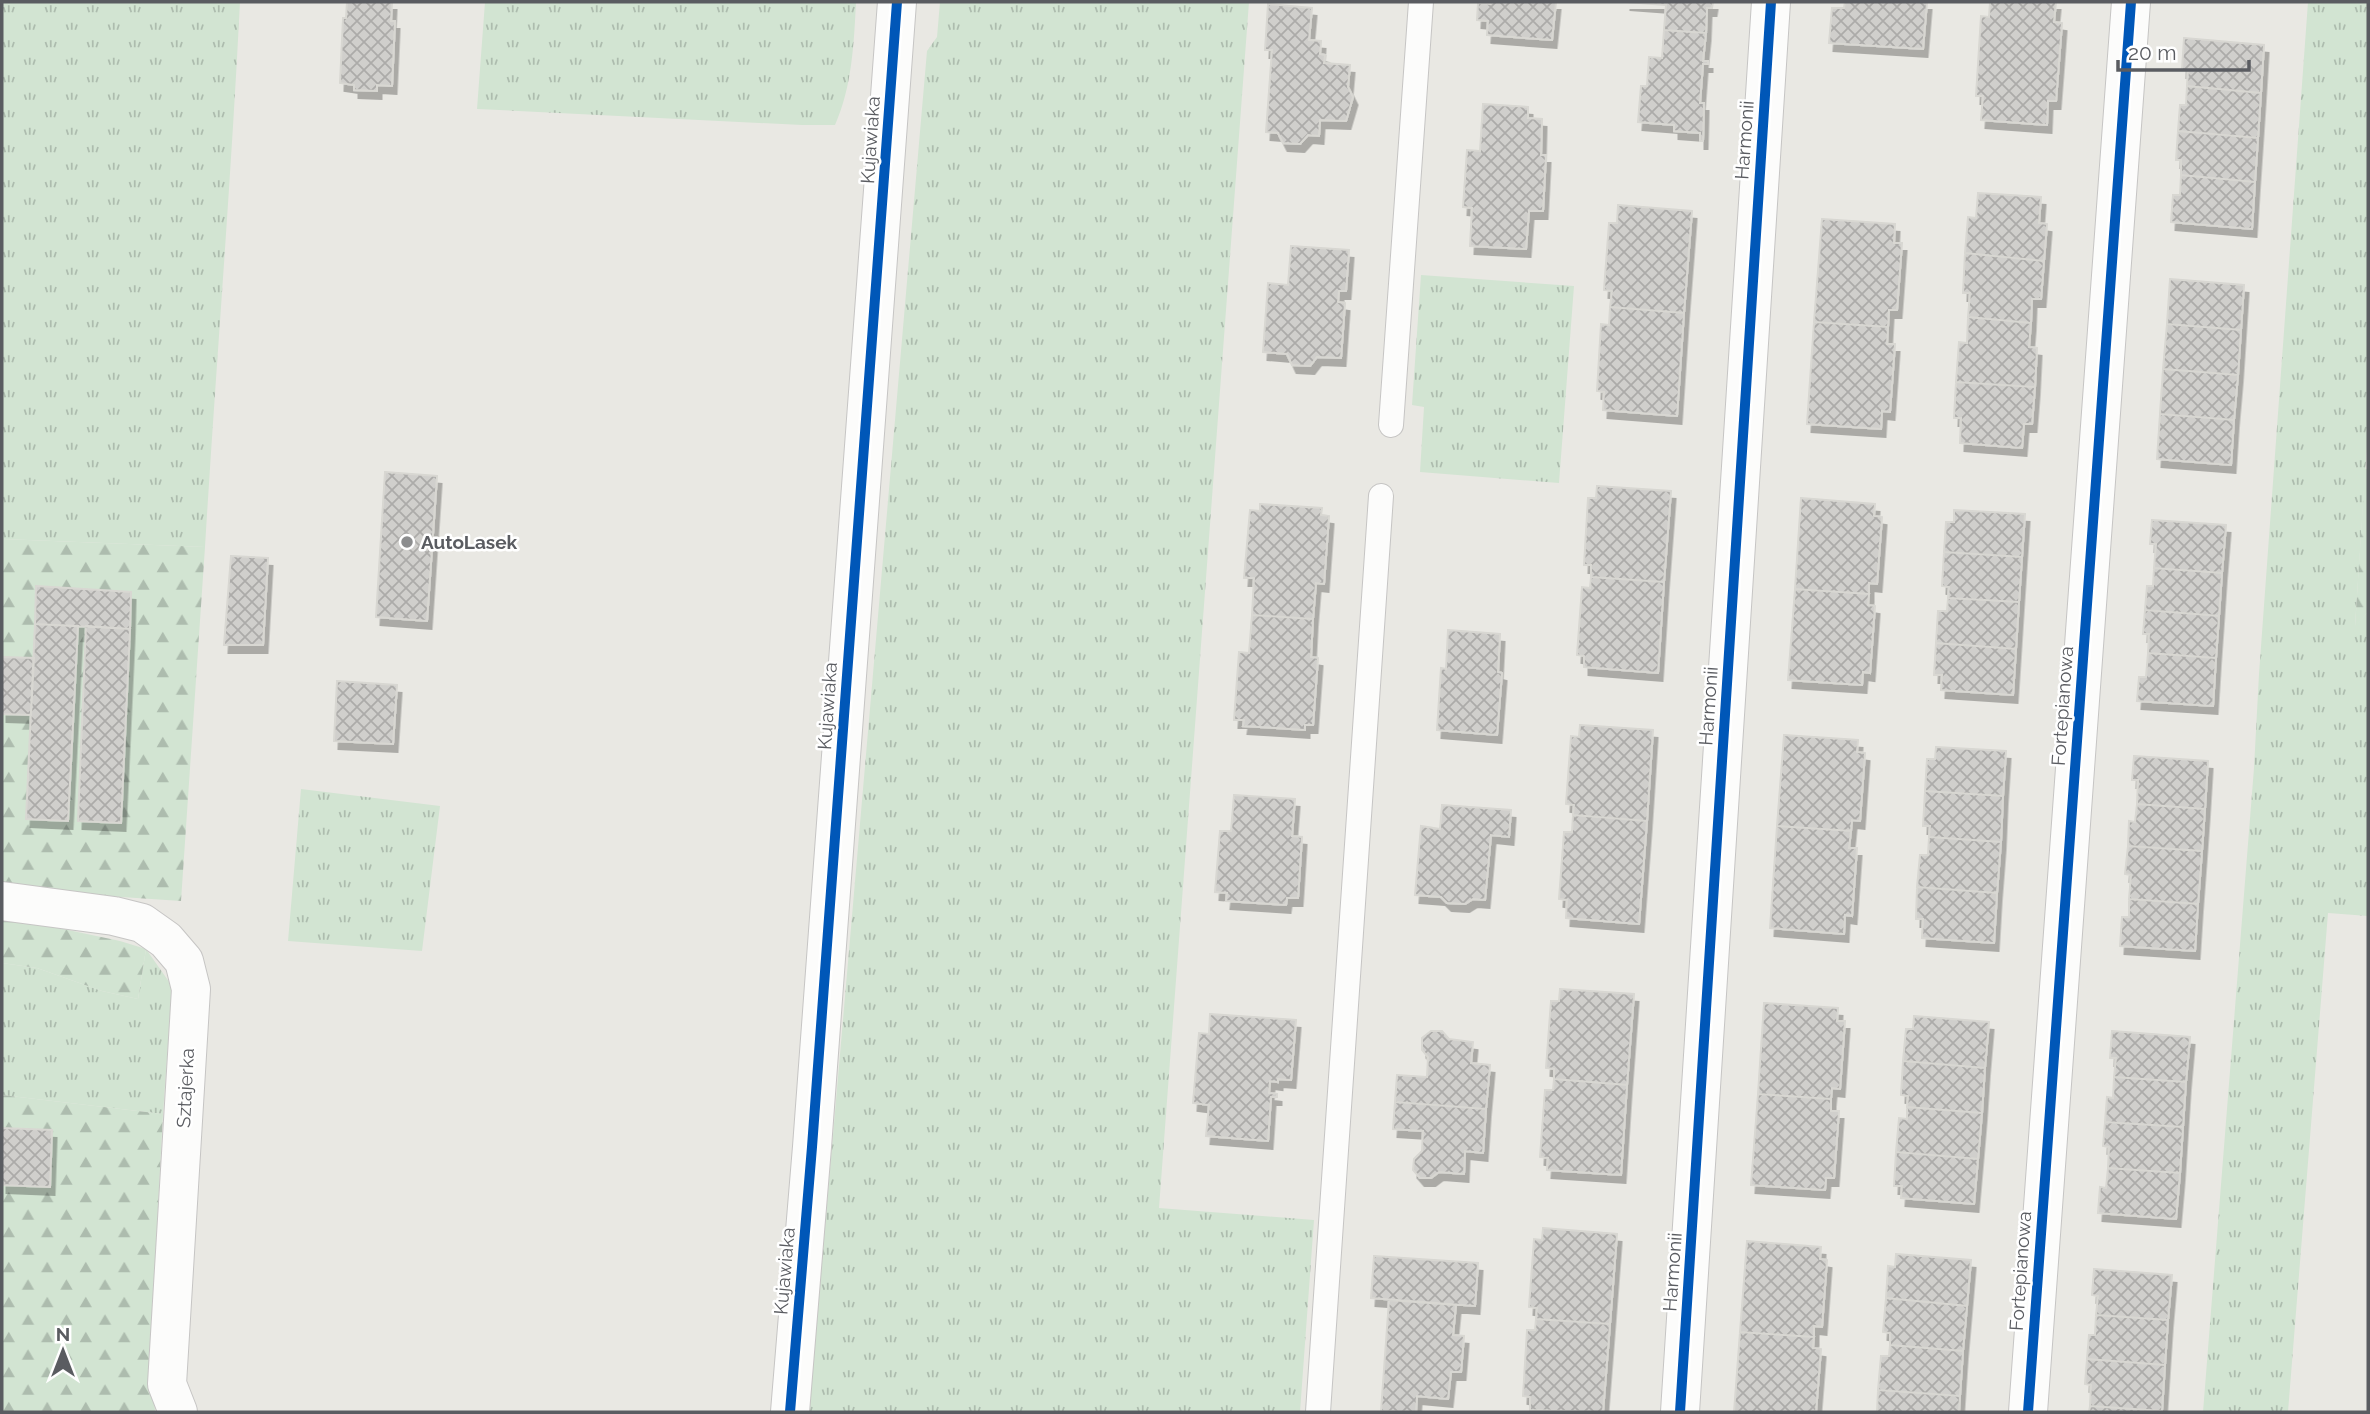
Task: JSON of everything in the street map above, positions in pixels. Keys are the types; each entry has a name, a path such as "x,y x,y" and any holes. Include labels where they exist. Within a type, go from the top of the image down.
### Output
{"street":[{"name":"Kujawiaka","path":"790,1412 897,2"},
{"name":"Harmonii","path":"1680,1412 1772,2"},
{"name":"Fortepianowa","path":"2028,1412 2132,2"},
{"name":"Sztajerka","path":"2,901 114,916 142,923 166,940 184,961 191,989 167,1384 178,1412"}],"lane":[{"path":"1391,425 1421,2"},
{"path":"1318,1412 1381,496"}],"green space":[{"path":"2,2 240,2 205,547 2,539"},
{"path":"485,2 856,2 849,80 835,125 477,109"},
{"path":"940,2 1249,2 1159,1208 1314,1220 1300,1412 809,1412 927,51 937,37"},
{"path":"2308,2 2368,2 2368,431 2355,626 2368,612 2368,916 2328,913 2288,1412 2203,1412 2254,768"},
{"path":"1421,275 1574,286 1559,483 1420,472 1424,407 1412,405"},
{"path":"2365,469 2368,469 2368,612 2355,627"},
{"path":"2,539 205,547 181,901 2,889"},
{"path":"301,789 440,806 422,951 288,941"},
{"path":"2,916 146,949 138,999 102,991 37,968 2,963"},
{"path":"146,949 172,986 163,1114 2,1095 2,963 37,968 102,991 138,999"},
{"path":"2,1095 163,1114 151,1339 155,1412 2,1412"}],"building":[{"path":"347,2 392,2 391,21 395,21 392,86 377,85 377,91 354,90 354,85 340,83 343,18 346,18"},
{"path":"1556,2 1552,40 1487,35 1488,21 1477,20 1478,3"},
{"path":"1625,2 1713,2 1712,8 1707,8 1706,33 1664,30 1666,5"},
{"path":"1845,2 1927,2 1923,49 1829,43 1832,8 1844,8"},
{"path":"1990,2 2056,2 2054,22 2062,23 2056,101 2048,101 2047,125 1981,120 1983,96 1976,96 1981,16 1989,17"},
{"path":"1268,4 1312,8 1309,40 1321,41 1320,54 1325,55 1324,63 1350,65 1348,87 1353,97 1346,121 1320,120 1319,136 1308,135 1300,144 1283,143 1278,133 1266,132 1272,50 1265,50"},
{"path":"1664,30 1706,33 1703,61 1708,61 1708,64 1703,64 1700,103 1704,103 1703,141 1700,141 1700,133 1674,131 1674,125 1638,122 1641,86 1647,86 1649,57 1662,58"},
{"path":"2184,38 2264,45 2261,93 2187,86 2188,70 2182,70"},
{"path":"2187,86 2261,93 2258,138 2178,131 2180,105 2186,105"},
{"path":"1483,104 1528,107 1528,118 1542,119 1541,155 1546,155 1543,211 1529,211 1526,249 1470,246 1472,208 1463,207 1467,150 1480,151"},
{"path":"2178,131 2258,138 2255,182 2181,175 2181,160 2176,160"},
{"path":"2181,175 2255,182 2252,229 2171,222 2173,195 2180,195"},
{"path":"1978,193 2041,197 2039,223 2047,224 2044,261 1965,253 1968,217 1976,218"},
{"path":"1618,205 1692,211 1684,313 1610,307 1612,291 1604,290 1609,223 1617,223"},
{"path":"1822,219 1895,224 1894,243 1902,243 1897,310 1889,310 1888,327 1814,322"},
{"path":"1291,246 1349,250 1346,291 1339,291 1338,302 1345,303 1341,358 1317,357 1310,366 1292,365 1287,354 1263,352 1268,283 1288,285"},
{"path":"1965,253 2044,261 2041,299 2032,299 2031,323 1968,317 1970,293 1963,293"},
{"path":"2170,279 2244,285 2241,330 2167,324"},
{"path":"1610,307 1684,313 1677,416 1603,410 1604,392 1597,391 1601,324 1609,325"},
{"path":"1968,317 2031,323 2029,347 2037,348 2035,387 1956,382 1959,342 1967,343"},
{"path":"1814,322 1888,327 1887,344 1895,344 1890,412 1882,411 1881,429 1807,424"},
{"path":"2167,324 2241,330 2238,375 2163,369"},
{"path":"2163,369 2238,375 2234,420 2160,414"},
{"path":"1956,382 2035,387 2032,424 2024,424 2022,448 1960,443 1961,418 1954,418"},
{"path":"2160,414 2234,420 2231,465 2157,459"},
{"path":"385,472 437,476 427,621 376,617"},
{"path":"1597,486 1671,491 1664,582 1591,577 1591,565 1584,565 1588,498 1596,498"},
{"path":"1801,498 1875,504 1874,516 1882,517 1877,584 1869,583 1869,594 1795,589"},
{"path":"1260,504 1322,508 1321,515 1329,516 1324,584 1316,583 1313,619 1252,615 1254,578 1244,578 1250,510 1260,511"},
{"path":"1954,510 2025,514 2022,557 1944,552 1946,522 1954,522"},
{"path":"2152,520 2226,525 2222,573 2154,568 2156,544 2150,544"},
{"path":"1944,552 2022,557 2019,602 1948,598 1949,587 1942,586"},
{"path":"231,556 268,558 263,645 224,645"},
{"path":"2154,568 2222,573 2219,616 2145,610 2147,586 2153,586"},
{"path":"1591,577 1664,582 1658,673 1584,667 1584,656 1577,655 1582,587 1590,588"},
{"path":"36,586 131,592 130,629 35,624"},
{"path":"1795,589 1869,594 1868,605 1875,606 1870,673 1863,672 1862,685 1788,680"},
{"path":"1948,598 2019,602 2016,649 1936,643 1938,611 1947,611"},
{"path":"2145,610 2219,616 2216,658 2148,653 2149,634 2143,634"},
{"path":"1252,615 1313,619 1311,657 1318,658 1313,725 1305,725 1305,730 1243,726 1244,720 1234,720 1239,652 1249,653"},
{"path":"35,624 78,626 68,821 26,819"},
{"path":"86,626 130,629 121,823 78,821"},
{"path":"1448,630 1500,634 1498,672 1502,673 1497,735 1437,730 1441,668 1446,669"},
{"path":"1936,643 2016,649 2013,695 1941,690 1942,675 1934,675"},
{"path":"2148,653 2216,658 2213,706 2137,701 2139,677 2146,677"},
{"path":"2,657 34,658 31,715 2,714"},
{"path":"337,681 397,685 393,744 334,741"},
{"path":"1580,725 1653,730 1647,821 1573,815 1574,805 1566,804 1571,736 1579,737"},
{"path":"1784,735 1858,740 1857,752 1865,753 1860,821 1852,820 1851,831 1777,826"},
{"path":"1936,747 2006,751 2003,796 1925,791 1927,759 1935,759"},
{"path":"2134,756 2208,761 2205,809 2137,804 2138,780 2132,780"},
{"path":"1925,791 2003,796 2001,842 1929,837 1930,826 1923,826"},
{"path":"1234,795 1295,799 1292,836 1302,837 1298,898 1287,898 1286,905 1226,901 1227,893 1215,892 1220,831 1231,831"},
{"path":"2137,804 2205,809 2202,851 2128,846 2129,821 2135,822"},
{"path":"1442,805 1511,810 1509,837 1491,835 1485,900 1473,899 1465,904 1447,903 1441,897 1415,895 1421,826 1440,829"},
{"path":"1573,815 1647,821 1639,924 1566,918 1567,900 1559,899 1564,832 1572,832"},
{"path":"1777,826 1851,831 1849,848 1857,848 1852,916 1845,915 1844,934 1770,928"},
{"path":"1929,837 2001,842 1997,893 1917,887 1920,855 1928,855"},
{"path":"2128,846 2202,851 2198,904 2129,899 2131,875 2125,874"},
{"path":"1917,887 1997,893 1994,943 1922,938 1923,919 1916,919"},
{"path":"2129,899 2198,904 2195,951 2120,946 2122,917 2129,917"},
{"path":"1560,989 1634,994 1627,1085 1554,1079 1554,1069 1546,1068 1551,1001 1559,1001"},
{"path":"1764,1003 1838,1008 1837,1021 1845,1021 1840,1089 1832,1088 1831,1099 1758,1094"},
{"path":"1210,1014 1296,1020 1291,1080 1270,1081 1269,1093 1277,1094 1277,1097 1271,1097 1268,1141 1206,1136 1209,1105 1193,1103 1199,1033 1209,1034"},
{"path":"1914,1016 1989,1022 1985,1068 1903,1061 1906,1029 1913,1029"},
{"path":"1431,1031 1442,1031 1449,1039 1473,1042 1471,1063 1490,1065 1486,1109 1395,1102 1397,1075 1427,1077 1428,1057 1422,1050 1422,1038"},
{"path":"2112,1031 2190,1037 2186,1082 2114,1077 2116,1058 2110,1058"},
{"path":"1903,1061 1985,1068 1982,1113 1907,1107 1908,1096 1901,1095"},
{"path":"2114,1077 2186,1082 2183,1127 2105,1122 2107,1097 2113,1098"},
{"path":"1554,1079 1627,1085 1621,1175 1547,1170 1548,1158 1540,1157 1545,1090 1553,1090"},
{"path":"1758,1094 1831,1099 1831,1111 1839,1111 1834,1178 1826,1178 1825,1190 1751,1185"},
{"path":"1395,1102 1486,1109 1483,1153 1465,1151 1464,1174 1439,1172 1431,1178 1420,1178 1413,1170 1414,1159 1422,1151 1423,1131 1393,1129"},
{"path":"1907,1107 1982,1113 1978,1159 1896,1152 1899,1118 1907,1119"},
{"path":"2105,1122 2183,1127 2180,1173 2108,1168 2109,1147 2103,1146"},
{"path":"2,1128 52,1130 50,1187 2,1185"},
{"path":"1896,1152 1978,1159 1974,1204 1901,1198 1902,1186 1894,1186"},
{"path":"2108,1168 2180,1173 2176,1219 2098,1213 2100,1187 2106,1188"},
{"path":"1543,1228 1617,1234 1610,1324 1536,1319 1537,1308 1529,1307 1534,1239 1542,1240"},
{"path":"1747,1241 1821,1247 1820,1259 1827,1260 1822,1327 1814,1326 1814,1337 1740,1332"},
{"path":"1896,1254 1971,1260 1967,1306 1886,1298 1888,1266 1895,1267"},
{"path":"1374,1256 1478,1263 1475,1306 1371,1298"},
{"path":"2094,1269 2172,1275 2168,1320 2096,1315 2098,1296 2092,1295"},
{"path":"1886,1298 1967,1306 1963,1351 1890,1345 1890,1333 1883,1332"},
{"path":"1389,1300 1456,1305 1453,1335 1464,1336 1461,1372 1451,1372 1448,1399 1417,1396 1416,1412 1381,1411"},
{"path":"2096,1315 2168,1320 2165,1365 2087,1359 2089,1335 2095,1335"},
{"path":"1536,1319 1610,1324 1603,1412 1530,1410 1530,1397 1523,1396 1527,1330 1535,1330"},
{"path":"1740,1332 1814,1337 1813,1348 1821,1349 1816,1412 1734,1412"},
{"path":"1890,1345 1963,1351 1960,1396 1878,1390 1881,1356 1889,1356"},
{"path":"2087,1359 2165,1365 2162,1411 2090,1406 2091,1385 2085,1384"},
{"path":"1878,1390 1960,1396 1959,1412 1877,1412"},
{"path":"2090,1406 2162,1411 2162,1412 2089,1412"}],"cycle path":[{"path":"790,1412 897,2"},
{"path":"1680,1412 1771,2"},
{"path":"2028,1412 2131,2"}],"place":[{"name":"AutoLasek","path":"407,542"}]}
